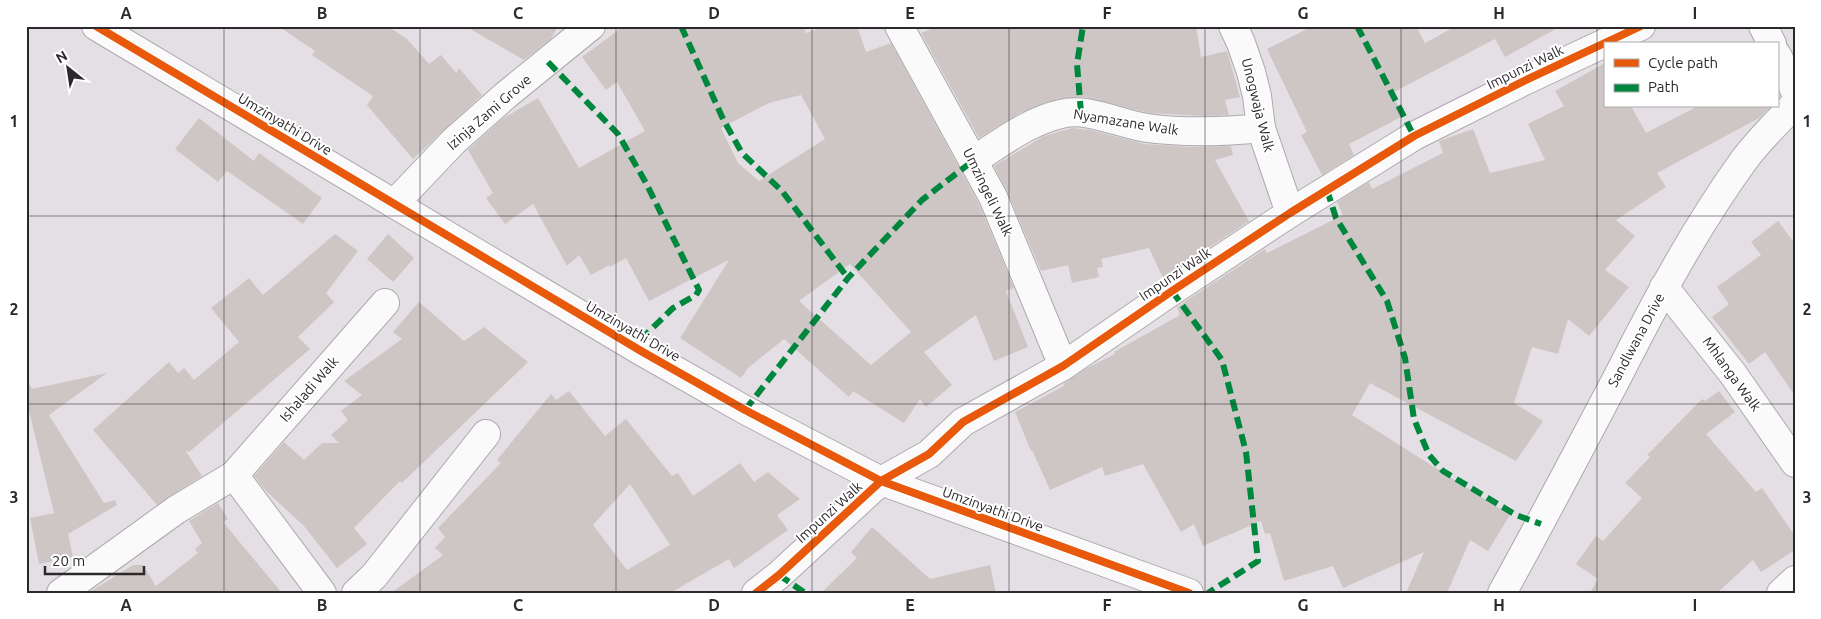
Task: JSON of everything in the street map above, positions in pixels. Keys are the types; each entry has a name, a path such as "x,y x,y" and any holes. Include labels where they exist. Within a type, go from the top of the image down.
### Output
{"street":[{"name":"Umzinyathi Drive","path":"96,26 640,351 881,482 1189,593"},
{"name":"Izinja Zami Grove","path":"394,204 454,141 506,95 591,26"},
{"name":"Umzingeli Walk","path":"899,26 993,197 1063,366"},
{"name":"Unogwaja Walk","path":"1233,26 1252,72 1261,128 1290,213"},
{"name":"Impunzi Walk","path":"1607,42 1641,26"},
{"path":"1763,26 1771,42"},
{"name":"Impunzi Walk","path":"756,593 779,575 881,482 929,454 963,422 1063,366 1290,213 1414,136 1604,43"},
{"path":"1778,57 1795,91"},
{"name":"Sandlwana Drive","path":"1502,593 1541,524 1664,288 1699,226 1745,159 1771,128 1795,104"},
{"name":"Nyamazane Walk","path":"974,160 1026,128 1063,113 1081,113 1146,128 1195,132 1261,128"},
{"name":"Mhlanga Walk","path":"1664,288 1733,374 1795,463"},
{"name":"Ishaladi Walk","path":"61,593 176,510 234,475 385,303"},
{"path":"356,593 374,576 486,434"},
{"path":"234,475 322,593"},
{"path":"1781,593 1795,580"}],"building":[{"path":"278,26 387,26 406,38 429,64 441,55 456,73 459,68 482,95 413,159 367,105 373,96 312,55 315,51"},
{"path":"465,26 558,26 551,39 524,60"},
{"path":"624,26 803,26 806,33 826,26 857,26 866,52 891,43 979,204 1014,288 1006,291 1028,347 994,361 976,315 924,352 952,385 926,407 920,399 904,423 853,391 849,397 784,339 748,368 741,378 680,338 729,260 649,301 626,258 591,275 579,255 567,266 533,204 505,224 486,198 493,193 468,150 502,119 538,98 579,168 645,131 617,82 606,90 582,57","holes":["801,95 825,139 759,181 738,163 721,128 769,103","850,264 911,332 871,365 799,301"]},
{"path":"939,26 1196,26 1201,57 1227,51 1240,97 1225,100 1229,115 1204,116 1149,113 1084,97 1059,99 1020,113 979,138 921,33"},
{"path":"1313,26 1416,26 1425,43 1456,26 1561,26 1505,57 1495,39 1392,93 1403,116 1349,144 1354,155 1322,175 1301,135 1307,132 1267,49"},
{"path":"1604,64 1604,108 1632,108 1646,133 1694,108 1769,108 1759,118 1657,173 1666,187 1616,220 1635,236 1605,270 1629,287 1589,336 1568,319 1558,354 1532,347 1514,403 1543,421 1516,461 1370,383 1352,415 1510,515 1488,551 1470,540 1447,593 1406,593 1424,552 1343,588 1333,566 1284,581 1270,533 1265,534 1261,521 1203,546 1194,524 1181,532 1143,464 1105,476 1102,467 1050,490 1015,412 1064,386 1063,384 1087,368 1115,354 1114,352 1180,315 1177,307 1265,249 1267,253 1343,215 1337,202 1369,182 1372,189 1443,153 1439,141 1473,129 1490,173 1545,160 1528,124 1564,106 1555,91"},
{"path":"199,118 254,161 259,153 322,198 303,224 227,171 218,182 175,149"},
{"path":"1072,128 1090,130 1145,144 1189,147 1231,146 1233,155 1215,160 1249,221 1163,278 1149,248 1101,259 1103,267 1097,268 1099,277 1072,283 1068,265 1041,271 1007,191 994,166 1044,136"},
{"path":"1778,221 1795,244 1795,396 1765,352 1749,364 1712,317 1729,304 1717,287 1761,255 1751,242"},
{"path":"335,234 358,251 326,293 334,302 298,337 310,349 189,452 185,450 202,476 157,505 93,430 169,362 178,373 184,368 194,380 239,342 211,308 249,278 263,295"},
{"path":"388,234 414,258 393,282 367,259"},
{"path":"419,302 464,341 484,327 528,362 402,483 400,481 354,528 367,544 337,568 304,526 267,492 254,476 284,442 304,460 322,443 339,443 331,435 348,420 341,411 362,395 344,381 402,339 393,332"},
{"path":"107,373 49,415 104,503 115,500 117,505 68,534 73,557 39,564 30,518 54,513 26,399 26,379 32,389"},
{"path":"569,391 605,436 626,419 672,476 678,473 693,496 740,463 754,482 768,472 800,499 777,515 788,530 734,568 729,559 670,593 391,593 443,555 435,548 445,537 438,528 501,463 497,460 551,394 556,400","holes":["630,484 670,545 627,570 593,525"]},
{"path":"1719,391 1735,412 1706,434 1756,492 1762,488 1795,536 1795,550 1761,572 1753,560 1717,593 1590,593 1598,579 1576,564 1596,536 1603,541 1642,498 1625,483 1650,457 1647,455 1702,399 1705,401"},
{"path":"218,503 228,519 223,522 282,593 88,593 133,565 143,565 156,586 198,553 195,549 202,543 189,521"},
{"path":"872,527 930,579 990,565 996,593 821,593 857,558 851,552"}],"marked path":[{"path":"681,26 723,119 742,153 782,191 848,278"},
{"path":"1081,113 1077,64 1083,26"},
{"path":"1357,26 1414,136"},
{"path":"548,62 618,134 646,183 699,290 696,295 673,308 634,346"},
{"path":"745,410 848,278 922,200 974,160"},
{"path":"1327,190 1336,218 1387,301 1405,358 1414,419 1429,455 1443,471 1516,515 1541,524"},
{"path":"1172,291 1222,360 1246,452 1258,561 1208,593"},
{"path":"779,575 805,593"}],"cycle path":[{"path":"96,26 641,351 745,410 881,481 1189,593"},
{"path":"1607,42 1641,26"},
{"path":"756,593 779,575 881,481 929,454 963,422 1063,366 1290,213 1414,136 1604,43"}]}
